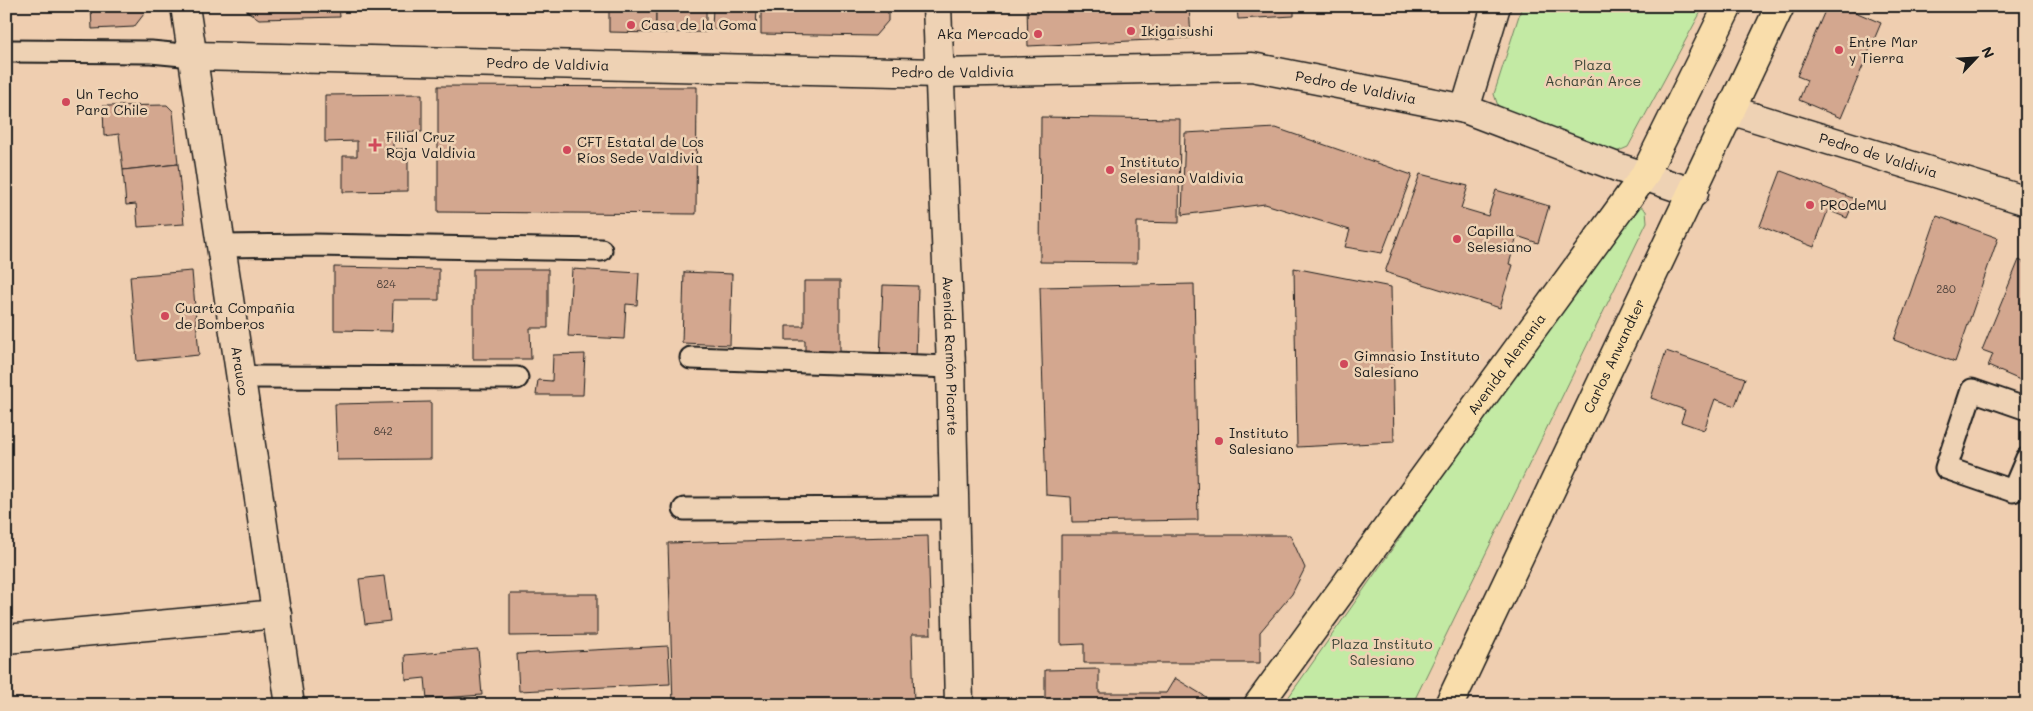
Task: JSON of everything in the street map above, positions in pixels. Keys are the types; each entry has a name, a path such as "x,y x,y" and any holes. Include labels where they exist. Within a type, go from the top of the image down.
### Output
{"main road":[{"name":"Avenida Alemania","path":"1258,705 1644,176 1728,6"},
{"name":"Carlos Anwandter","path":"1448,705 1694,193 1730,110 1780,6"}],"street":[{"name":"Arauco","path":"185,6 290,705"},
{"name":"Avenida Ramón Picarte","path":"937,6 951,367 959,705"},
{"path":"1465,109 1496,6"},
{"name":"Pedro de Valdivia","path":"193,56 939,73 1252,67 1465,109 1694,193"},
{"name":"Pedro de Valdivia","path":"1730,110 2027,201"},
{"path":"6,639 277,614"}],"lane":[{"path":"6,51 151,52 193,56"},
{"path":"221,246 314,245 601,250"},
{"path":"691,358 951,367"},
{"path":"241,377 518,378"},
{"path":"2027,409 1972,390 1946,468 2013,491 2027,458"},
{"path":"684,509 954,508"}],"green space":[{"name":"Plaza Acharán Arce","path":"1522,6 1704,6 1628,147 1616,152 1499,109 1494,94"},
{"name":"Plaza Instituto Salesiano","path":"1639,205 1646,211 1647,222 1412,705 1283,705 1630,209"}],"building":[{"path":"91,6 143,6 144,14 134,27 92,29"},
{"path":"246,6 339,6 340,17 259,19 247,11"},
{"path":"609,6 656,6 656,33 609,32"},
{"path":"656,6 706,6 706,32 656,33"},
{"path":"713,6 757,6 756,30 712,29"},
{"path":"761,6 888,6 888,21 875,36 761,34"},
{"path":"1027,6 1189,6 1191,38 1028,46"},
{"path":"1237,6 1294,6 1294,16 1238,19"},
{"name":"Entre Mar y Tierra","path":"1827,6 1841,6 1881,23 1841,118 1799,100 1807,80 1797,76"},
{"name":"CFT Estatal de Los Ríos Sede Valdivia","path":"438,86 697,87 696,214 438,212"},
{"name":"Filial Cruz Roja Valdivia","path":"422,94 422,132 393,132 393,149 408,149 408,191 343,192 343,156 357,156 357,141 325,142 325,95"},
{"path":"167,105 173,111 178,164 123,170 119,134 104,136 103,106"},
{"name":"Instituto Selesiano Valdivia","path":"1041,117 1180,119 1179,223 1137,222 1137,263 1040,262"},
{"path":"1276,128 1412,175 1382,253 1345,247 1350,230 1265,204 1182,215 1185,133"},
{"path":"178,164 184,224 138,227 136,204 126,205 123,170"},
{"name":"PROdeMU","path":"1781,171 1855,199 1847,218 1828,210 1814,247 1760,226"},
{"name":"Capilla Selesiano","path":"1420,174 1468,186 1461,208 1488,216 1496,190 1549,206 1538,243 1517,236 1509,264 1513,265 1500,308 1385,272"},
{"path":"1937,216 1998,238 1955,362 1894,340"},
{"path":"2019,260 2027,264 2027,383 1988,366 1993,354 1982,350"},
{"path":"334,267 439,269 439,300 393,300 392,331 334,330"},
{"name":"Gimnasio Instituto Salesiano","path":"1294,268 1391,287 1394,442 1297,447"},
{"path":"473,269 548,269 548,328 530,328 531,359 473,359"},
{"path":"572,269 639,273 637,305 626,304 624,339 568,336"},
{"name":"Cuarta Compañia de Bomberos","path":"192,271 199,355 137,361 130,276"},
{"path":"684,272 732,274 730,345 682,343"},
{"path":"804,281 840,281 840,354 805,355 805,340 786,340 786,326 804,326"},
{"path":"1194,284 1198,520 1072,522 1071,497 1046,495 1040,287"},
{"path":"883,285 918,286 916,359 880,358"},
{"path":"1666,351 1745,378 1735,406 1715,399 1704,430 1681,422 1685,410 1651,398"},
{"path":"585,354 583,395 536,395 538,380 552,381 553,355"},
{"path":"431,402 431,459 337,460 335,404"},
{"path":"1061,535 1290,535 1305,568 1292,594 1260,632 1260,663 1084,663 1084,644 1061,645"},
{"path":"928,536 931,634 912,634 914,705 673,705 668,543"},
{"path":"384,576 390,621 365,624 359,579"},
{"path":"510,594 597,594 597,635 510,636"},
{"path":"668,646 670,684 519,691 517,654"},
{"path":"478,649 482,695 427,699 425,678 406,680 405,655"},
{"path":"1099,669 1099,693 1166,693 1175,678 1206,697 1201,705 1045,705 1045,670"}],"place":[{"name":"Casa de la Goma","path":"631,25"},
{"name":"Ikigaisushi","path":"1131,31"},
{"name":"Aka Mercado","path":"1038,34"},
{"name":"Entre Mar y Tierra","path":"1839,50"},
{"name":"Un Techo Para Chile","path":"66,102"},
{"name":"Filial Cruz Roja Valdivia","path":"375,145"},
{"name":"CFT Estatal de Los Ríos Sede Valdivia","path":"567,150"},
{"name":"Instituto Selesiano Valdivia","path":"1110,170"},
{"name":"PROdeMU","path":"1810,205"},
{"name":"Capilla Selesiano","path":"1457,239"},
{"name":"Cuarta Compañia de Bomberos","path":"165,316"},
{"name":"Gimnasio Instituto Salesiano","path":"1344,364"},
{"name":"Instituto Salesiano","path":"1219,441"}]}
